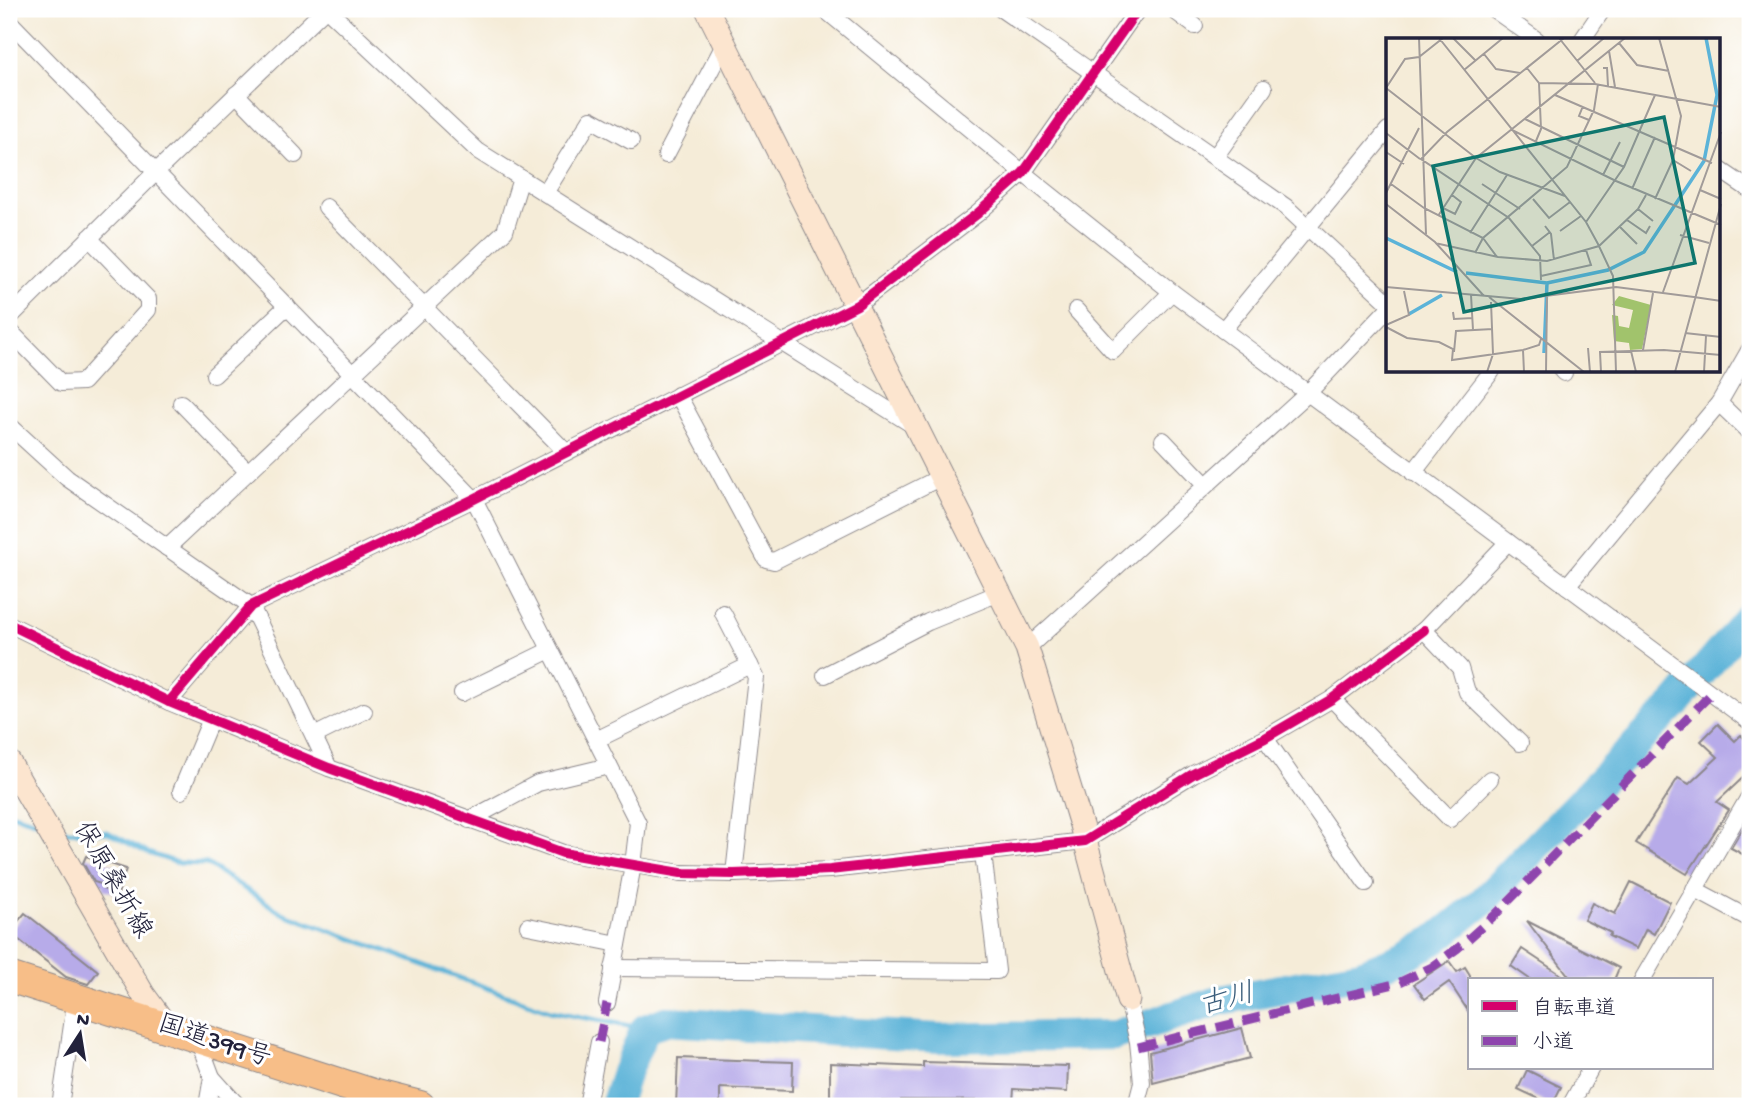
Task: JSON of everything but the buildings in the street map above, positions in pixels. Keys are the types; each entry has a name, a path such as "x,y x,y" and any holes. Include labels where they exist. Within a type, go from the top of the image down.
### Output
{"highway":[{"name":"国道399号","path":"9,977 373,1094 420,1106"}],"street":[{"path":"9,318 326,9 478,151 916,427"},
{"path":"707,9 1027,648 1085,841 1138,1042 1142,1083 1136,1106"},
{"path":"824,9 1172,292 1750,722"},
{"path":"1002,9 1286,207 1386,300"},
{"path":"169,702 251,606 474,499 857,305 977,214 1023,173 1138,9"},
{"path":"1172,9 1195,26"},
{"path":"1493,9 1534,38"},
{"path":"1583,38 1604,9"},
{"path":"9,21 474,499 638,823 633,865 607,1003"},
{"path":"666,155 725,44"},
{"path":"1214,157 1264,88"},
{"path":"236,94 295,155"},
{"path":"545,193 591,119 631,141"},
{"path":"1223,330 1386,132"},
{"path":"1720,170 1750,190"},
{"path":"167,548 505,231 521,178"},
{"path":"326,207 566,452"},
{"path":"9,330 61,383 82,382 148,310 148,299 89,238"},
{"path":"1076,310 1113,351 1172,292"},
{"path":"214,375 287,306"},
{"path":"1027,648 1307,394 1386,311"},
{"path":"1567,586 1719,402 1750,349"},
{"path":"1413,473 1490,373"},
{"path":"678,395 766,559 774,561 942,477"},
{"path":"1719,402 1750,433"},
{"path":"181,403 248,472"},
{"path":"9,425 67,478 251,606 329,768"},
{"path":"1163,440 1205,484"},
{"path":"9,624 169,702 329,768 563,853 681,873 830,870 1085,841 1193,774 1265,738 1332,699 1424,629 1508,542"},
{"path":"825,675 928,622 999,593"},
{"path":"723,613 756,677 734,874"},
{"path":"1424,629 1460,668 1467,692 1520,743"},
{"path":"462,693 550,650"},
{"path":"596,740 750,665"},
{"path":"1332,699 1450,819 1490,779"},
{"path":"314,736 364,711"},
{"path":"181,791 211,719"},
{"path":"1265,738 1366,883"},
{"name":"保原桑折線","path":"9,762 144,994 167,1027"},
{"path":"469,820 538,783 609,766"},
{"path":"1643,978 1750,795"},
{"path":"613,968 996,971 983,853"},
{"path":"1694,889 1750,919"},
{"path":"528,926 618,944"},
{"path":"60,1106 76,998"},
{"path":"197,1037 212,1077 238,1106"},
{"path":"587,1106 599,1042"},
{"path":"1570,1106 1590,1070"},
{"path":"207,1106 212,1077"}],"waterway":[{"name":"古川","path":"615,1106 645,1029 666,1021 938,1038 1115,1035 1221,1000 1361,974 1403,957 1435,940 1482,902 1676,703 1750,616"},
{"path":"9,813 36,821"},
{"path":"55,827 66,831 107,832 148,853 178,863 207,864 282,913 550,1011 645,1029"}],"marked path":[{"path":"1138,1047 1398,983 1432,967 1496,914 1711,694"},
{"path":"599,1042 607,1003"}],"cycle path":[{"path":"169,702 251,606 474,499 857,305 977,214 1023,173 1138,9"},
{"path":"9,624 169,702 329,768 563,853 681,873 734,874 830,870 1085,841 1193,774 1265,738 1332,699 1424,630"}]}
